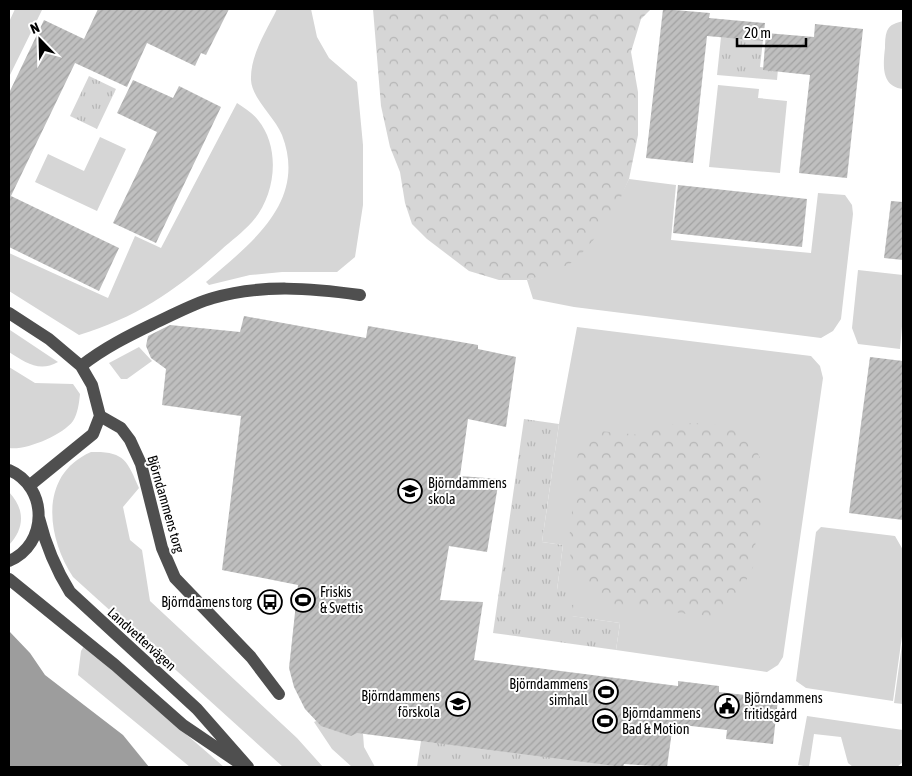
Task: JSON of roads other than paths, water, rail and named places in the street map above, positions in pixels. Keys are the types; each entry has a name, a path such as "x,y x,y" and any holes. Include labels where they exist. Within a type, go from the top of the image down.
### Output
{"street":[{"path":"81,366 117,341 211,298 237,292 286,288 360,295"},
{"path":"9,313 48,339 81,366 92,385 100,416 93,434 29,486 9,470"},
{"name":"Björndammens torg","path":"100,416 121,428 130,440 141,464 162,548 175,578 251,657 279,694"},
{"name":"Landvettervägen","path":"29,486 37,502 39,518 49,552 70,592 198,709 248,767"},
{"path":"9,561 19,556 30,546 36,533 39,518"},
{"path":"9,579 115,665 183,725 244,767"}],"place":[{"name":"Björndammens skola","path":"410,491"},
{"name":"Friskis & Svettis","path":"303,600"},
{"name":"Björndamens torg","path":"270,602"},
{"name":"Björndammens simhall","path":"606,692"},
{"name":"Björndammens förskola","path":"458,704"},
{"name":"Björndammens fritidsgård","path":"727,706"},
{"name":"Björndammens Bad & Motion","path":"605,721"}]}
